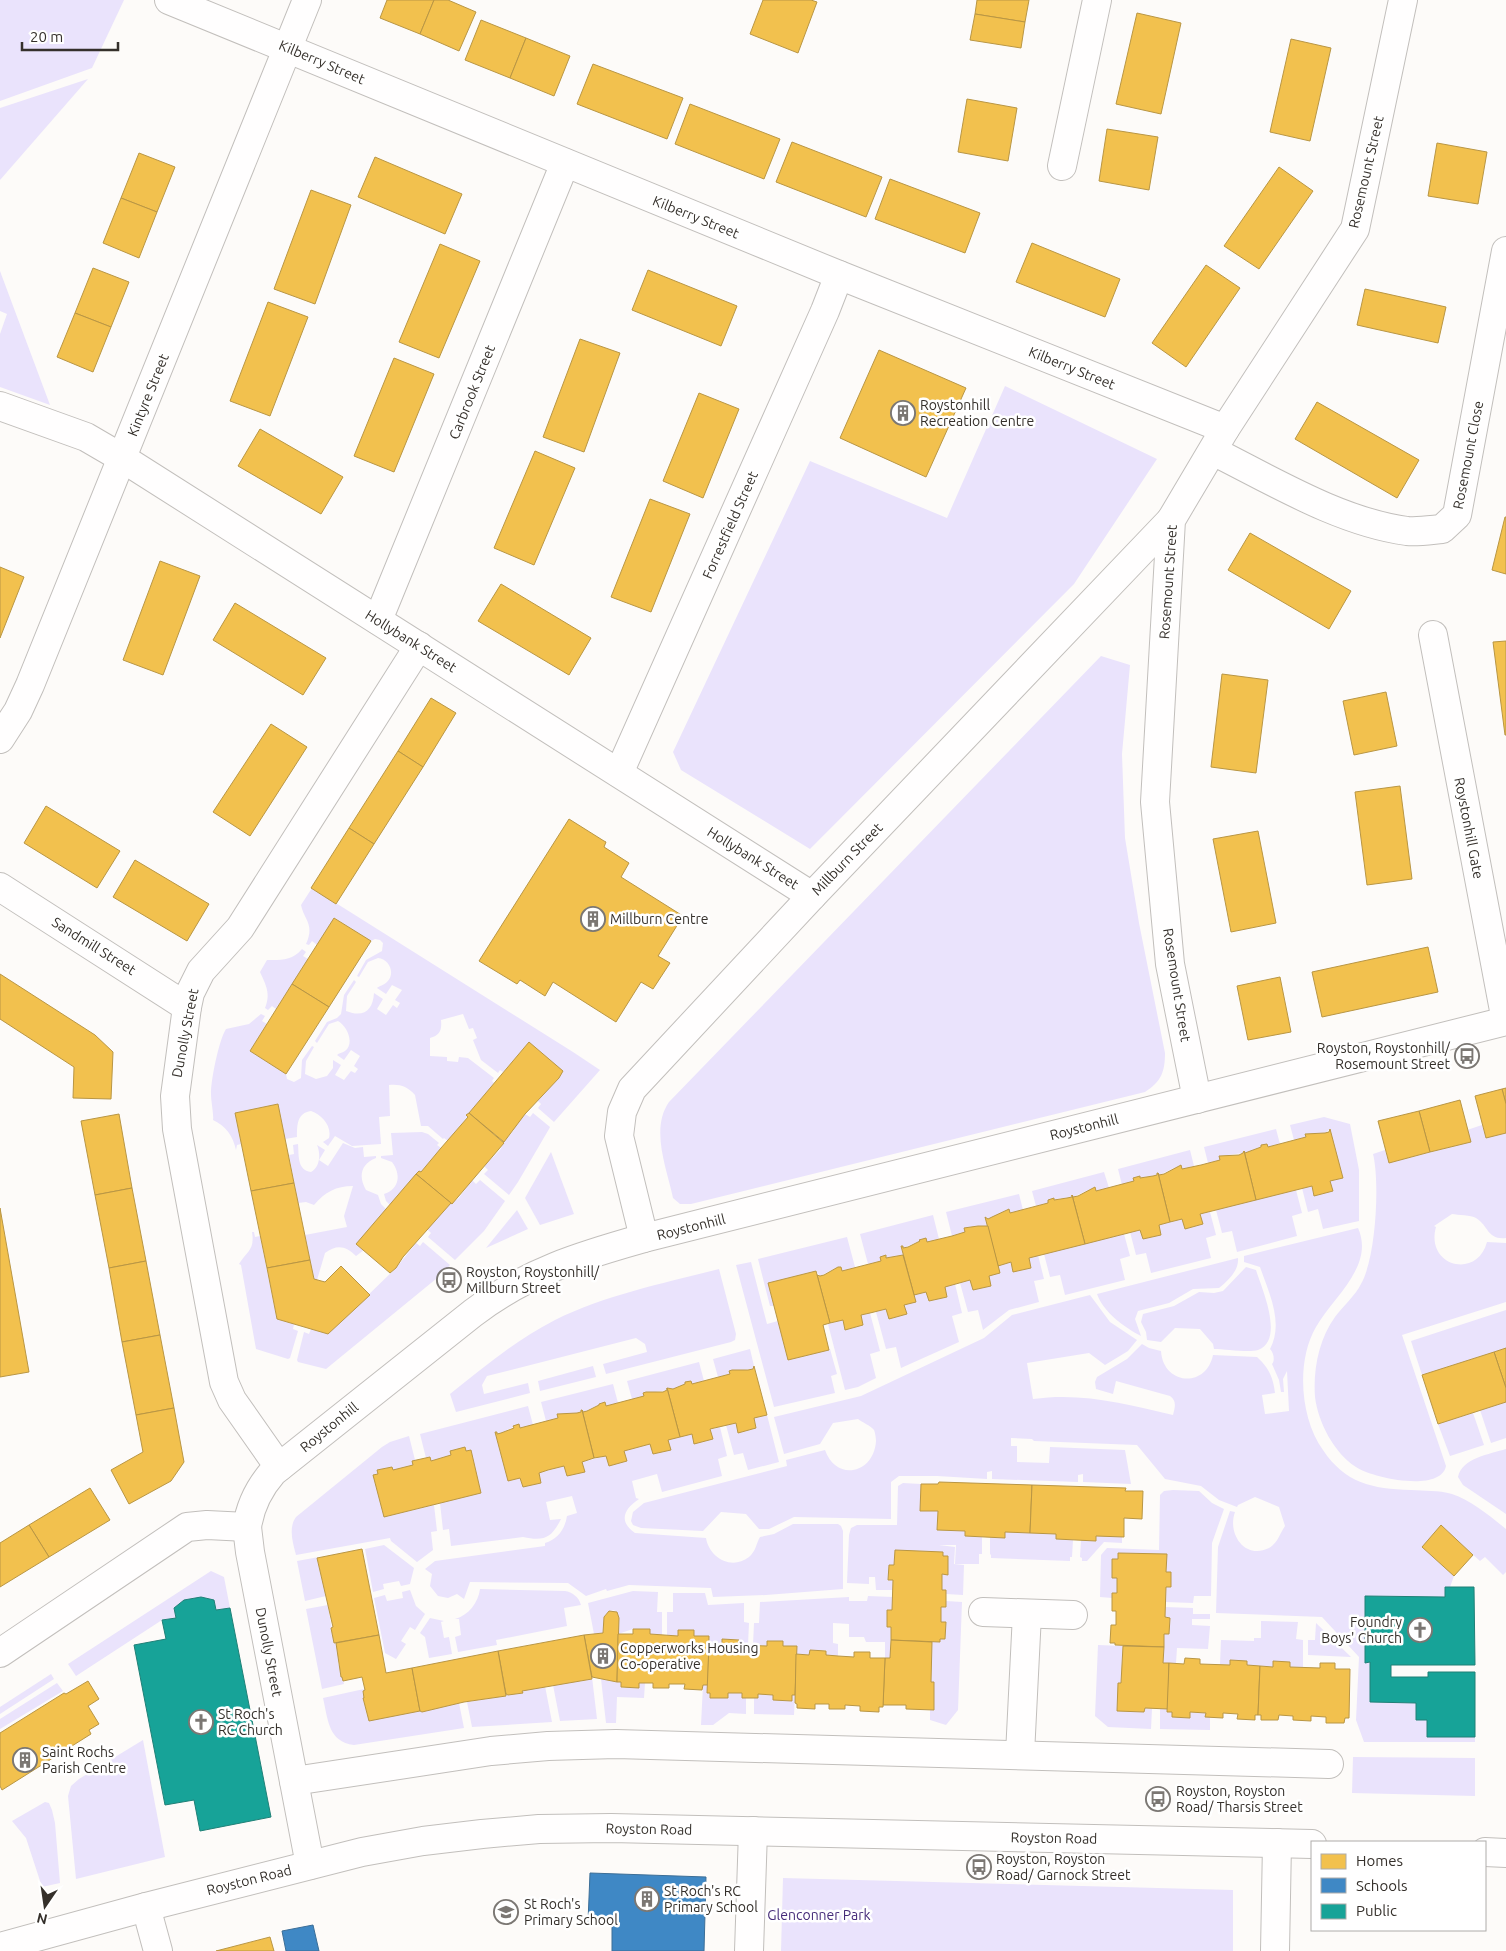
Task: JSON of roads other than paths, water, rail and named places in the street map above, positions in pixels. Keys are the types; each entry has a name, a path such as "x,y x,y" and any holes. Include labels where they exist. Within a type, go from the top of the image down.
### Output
{"street":[{"name":"Kilberry Street","path":"169,0 839,275 1219,440"},
{"path":"287,48 307,0"},
{"path":"1062,166 1097,0"},
{"name":"Rosemount Street","path":"1197,1099 1170,964 1155,802 1171,520 1219,440 1356,229 1403,0"},
{"name":"Kintyre Street","path":"0,740 18,711 30,685 287,48"},
{"name":"Carbrook Street","path":"378,620 565,163"},
{"name":"Rosemount Close","path":"1219,440 1303,496 1370,524 1410,531 1442,529 1457,515 1506,251"},
{"name":"Forrestfield Street","path":"619,773 825,311 839,275"},
{"name":"Hollybank Street","path":"0,406 86,437 122,458 812,896"},
{"name":"Millburn Street","path":"644,1238 620,1146 620,1123 625,1101 638,1082 812,896 1171,520"},
{"name":"Roystonhill Gate","path":"1433,634 1506,1021"},
{"name":"Dunolly Street","path":"279,1467 232,1400 224,1382 177,1129 175,1096 187,1006 190,993 201,971 240,928 418,646"},
{"name":"Sandmill Street","path":"0,887 187,1006"},
{"name":"Roystonhill","path":"247,1527 248,1516 257,1496 267,1479 279,1467 488,1301 551,1268 605,1249 644,1238 1506,1021"},
{"path":"0,1654 179,1531 194,1525 247,1527"},
{"name":"Dunolly Street","path":"247,1527 250,1552 310,1865"},
{"path":"983,1612 1073,1616"},
{"path":"1020,1754 1027,1614"},
{"path":"294,1781 490,1751 548,1746 616,1744 1329,1764"},
{"name":"Royston Road","path":"0,1947 146,1907 362,1852 423,1841 539,1829 611,1828 1311,1844"},
{"path":"749,1951 753,1831"},
{"path":"1275,1951 1277,1843"},
{"path":"1486,1852 1506,1853"},
{"path":"146,1907 158,1951"}],"place":[{"name":"Roystonhill Recreation Centre","path":"903,413"},
{"name":"Millburn Centre","path":"593,919"},
{"name":"Royston, Roystonhill/ Rosemount Street","path":"1467,1056"},
{"name":"Royston, Roystonhill/ Millburn Street","path":"449,1280"},
{"name":"Foundry Boys' Church","path":"1420,1630"},
{"name":"Copperworks Housing Co-operative","path":"603,1656"},
{"name":"St Roch's RC Church","path":"201,1722"},
{"name":"Saint Rochs Parish Centre","path":"25,1760"},
{"name":"Royston, Royston Road/ Tharsis Street","path":"1158,1799"},
{"name":"Royston, Royston Road/ Garnock Street","path":"979,1867"},
{"name":"St Roch's RC Primary School","path":"647,1899"},
{"name":"St Roch's Primary School","path":"506,1912"}],"park label":[{"name":"Glenconner Park","path":"819,1915"}]}
